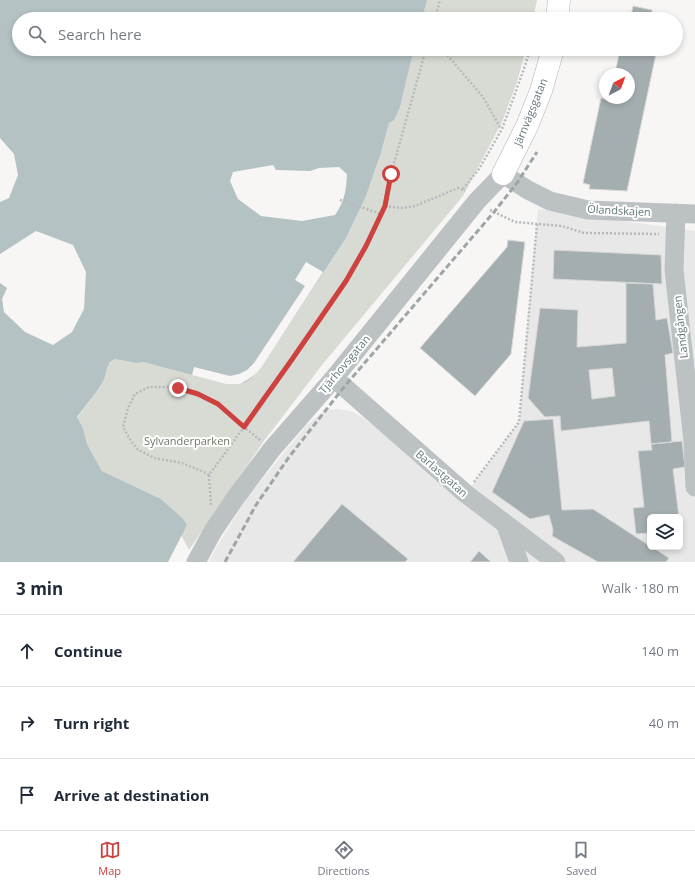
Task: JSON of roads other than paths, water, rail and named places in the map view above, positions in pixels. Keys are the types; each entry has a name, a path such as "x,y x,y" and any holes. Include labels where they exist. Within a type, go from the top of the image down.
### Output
{"main road":[{"path":"558,12 559,0"},
{"name":"Järnvägsgatan","path":"503,174 538,98 551,56"}],"street":[{"name":"Ölandskajen","path":"503,174 544,199 588,210 695,214"},
{"name":"Tjärhovsgatan","path":"196,562 213,531 272,449 334,378 477,201 503,174"},
{"name":"Landgången","path":"676,213 674,270 694,441 695,487"},
{"name":"Barlastgatan","path":"334,378 466,494 556,562"},
{"path":"505,523 519,562"}],"railway":[{"path":"225,562 256,505 289,457 344,387 494,212 517,183 537,152"}],"park label":[{"name":"Sylvanderparken","path":"187,440"}]}
